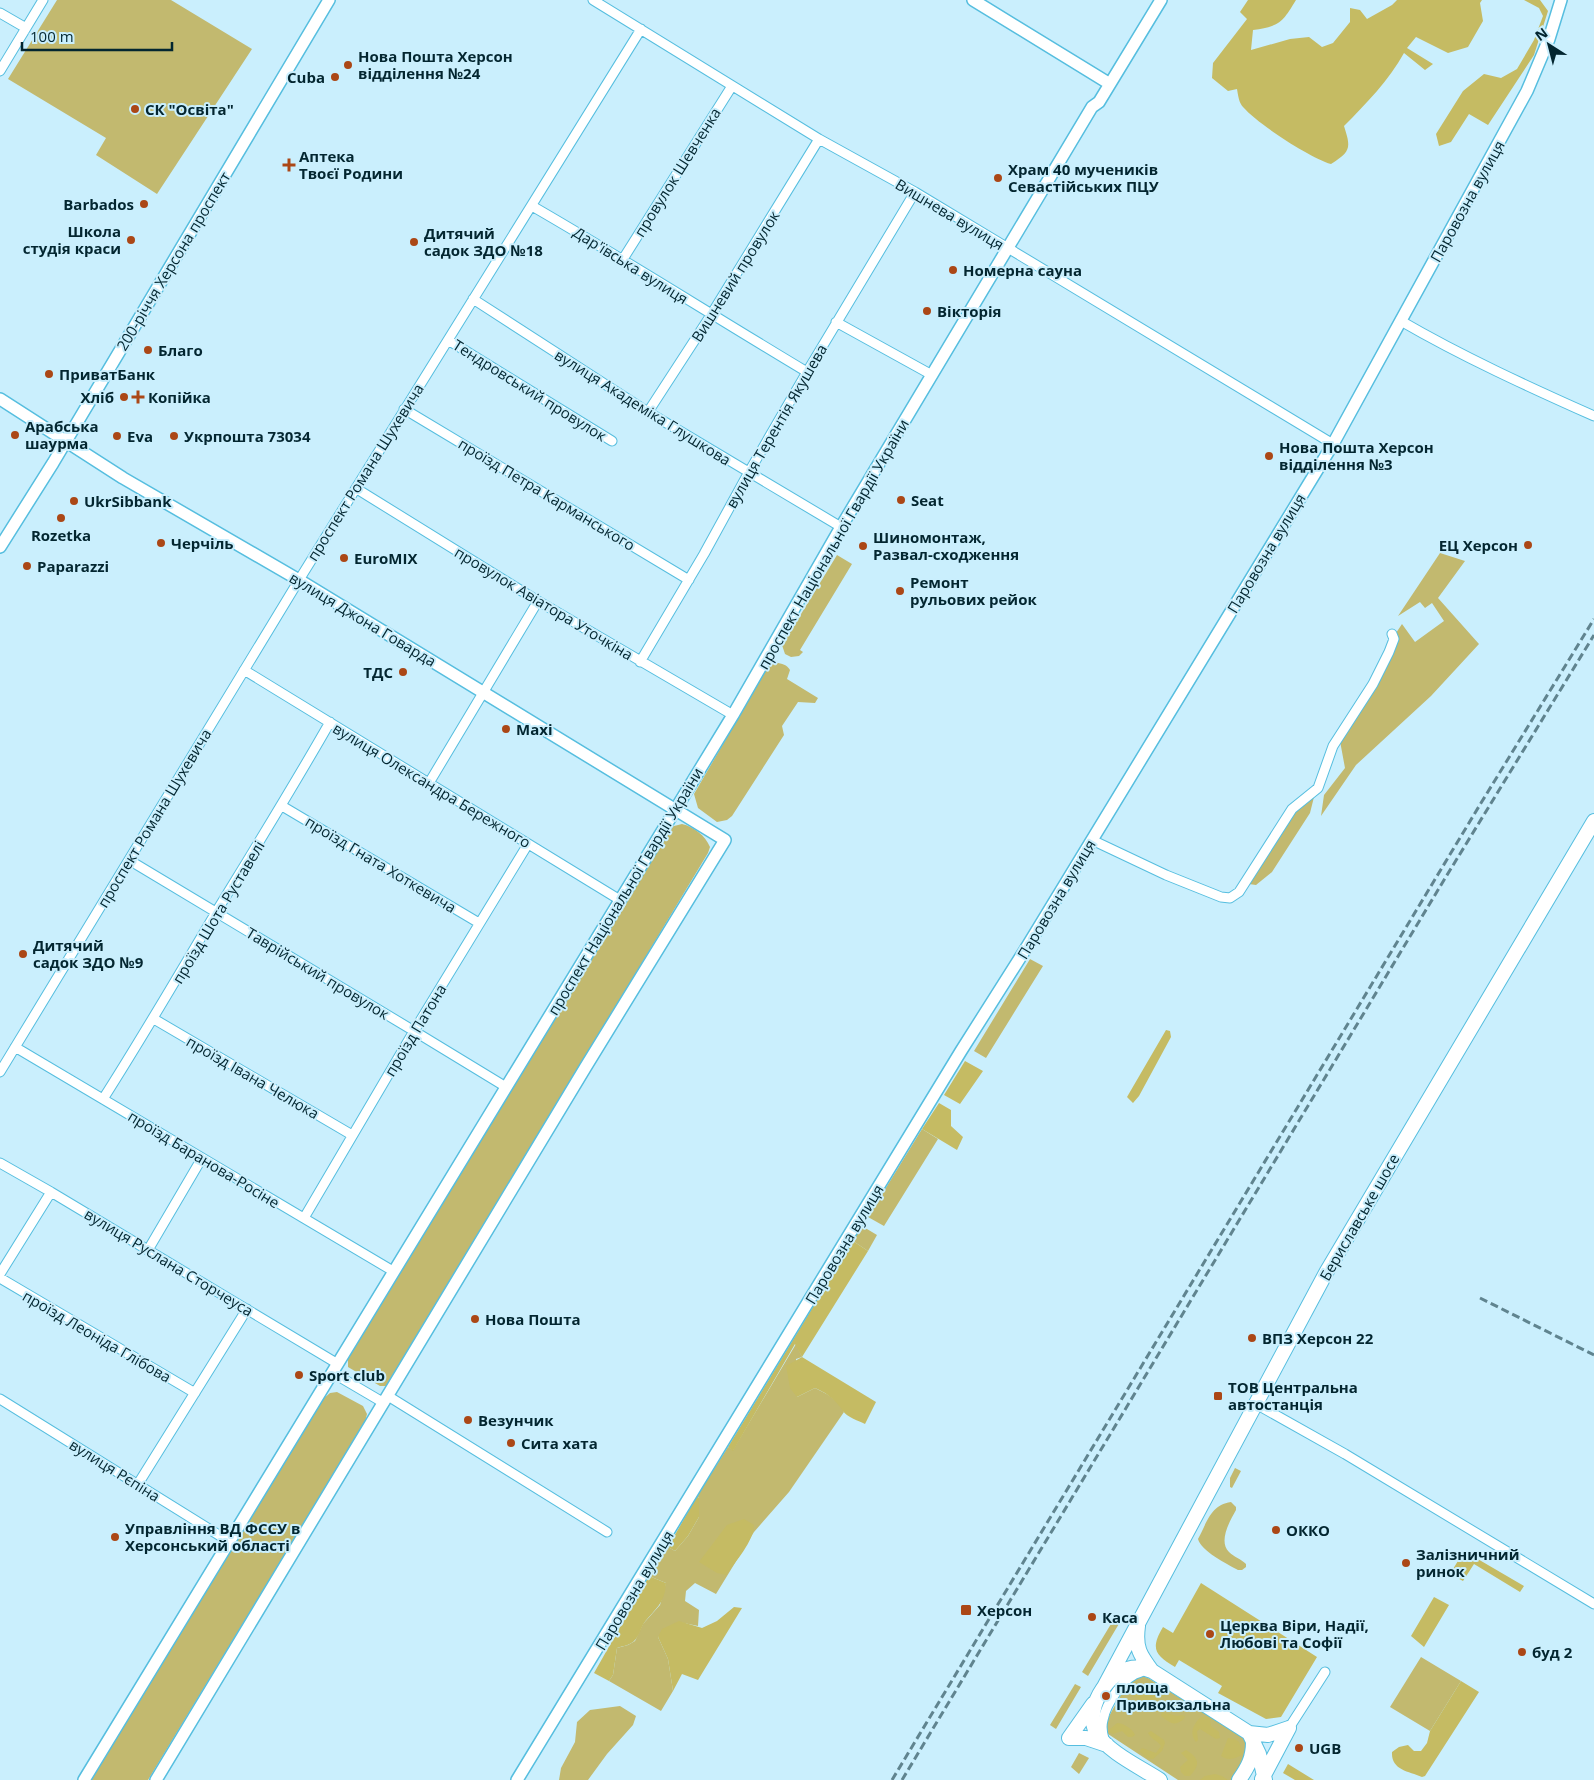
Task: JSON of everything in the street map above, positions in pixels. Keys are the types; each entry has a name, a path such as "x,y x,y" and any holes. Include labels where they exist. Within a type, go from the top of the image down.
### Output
{"main road":[{"name":"Бериславське шосе","path":"1108,1746 1094,1740 1069,1738 1104,1687 1326,1271 1594,821"},
{"name":"Бериславське шосе","path":"1139,1622 1137,1646 1142,1659 1152,1671"},
{"path":"1104,1687 1116,1676 1128,1669 1140,1668 1152,1671 1251,1737 1259,1754 1264,1779"},
{"path":"1096,1700 1092,1717 1097,1734 1108,1746 1160,1780"},
{"path":"1251,1737 1268,1735 1290,1728"},
{"path":"1264,1779 1290,1728"},
{"path":"1239,1780 1250,1763 1252,1756 1251,1737"}],"street":[{"path":"0,71 43,0"},
{"name":"200-річчя Херсона проспект","path":"0,547 66,441 330,0"},
{"name":"Вишнева вулиця","path":"593,0 820,139 915,192 1333,444"},
{"path":"973,0 1110,84"},
{"name":"проспект Національної Гвардії України","path":"84,1780 733,715 841,527 1092,107 1099,102 1161,0"},
{"name":"Паровозна вулиця","path":"517,1780 1333,444 1528,91 1549,39 1561,0"},
{"path":"0,13 26,28"},
{"name":"проспект Романа Шухевича","path":"0,1072 299,580 641,28"},
{"name":"провулок Шевченка","path":"623,258 732,86"},
{"name":"Вишневий провулок","path":"648,412 711,315 820,139"},
{"name":"вулиця Терентія Якушева","path":"640,662 689,580 748,472 915,192"},
{"name":"Дар'ївська вулиця","path":"532,206 623,258 711,315 807,372"},
{"name":"вулиця Академіка Глушкова","path":"473,300 648,412 841,527"},
{"path":"1401,321 1423,334 1594,416"},
{"path":"836,322 932,375"},
{"name":"Тендровський провулок","path":"448,340 612,441"},
{"name":"вулиця Джона Говарда","path":"0,399 123,478 299,580 725,840 386,1400"},
{"name":"проїзд Петра Карманського","path":"404,409 689,580"},
{"name":"провулок Авіатора Уточкіна","path":"357,488 538,601 733,715"},
{"path":"429,784 538,601"},
{"path":"1092,840 1166,875 1221,897 1230,898 1239,892 1292,809 1318,788 1333,746 1373,684 1389,652 1394,639 1392,634"},
{"name":"вулиця Олександра Бережного","path":"244,670 620,900"},
{"name":"проїзд Шота Руставелі","path":"103,1099 154,1019 282,806 330,722"},
{"name":"проїзд Гната Хоткевича","path":"282,806 479,923"},
{"name":"проїзд Патона","path":"304,1218 414,1030 528,844"},
{"name":"Таврійський провулок","path":"129,860 414,1030 506,1088"},
{"name":"проїзд Івана Челюка","path":"154,1019 352,1135"},
{"name":"проїзд Баранова-Росіне","path":"15,1047 393,1271"},
{"path":"148,1250 202,1158"},
{"name":"вулиця Руслана Сторчеуса","path":"0,1163 247,1309 386,1400"},
{"path":"0,1274 51,1192"},
{"name":"проїзд Леоніда Глібова","path":"0,1278 195,1393"},
{"path":"138,1484 247,1309"},
{"name":"вулиця Рєпіна","path":"0,1399 230,1542"},
{"path":"156,1780 386,1400 607,1532"},
{"path":"1256,1404 1354,1460 1594,1604"},
{"path":"1108,1746 1102,1731 1103,1717 1106,1710 1128,1678 1139,1672 1152,1671"},
{"path":"1290,1728 1325,1672"}],"shaded area":[{"name":"СК \"Освіта\"","path":"57,0 171,0 252,49 157,194 96,155 106,138 8,79"},
{"path":"1248,0 1296,0 1283,19 1275,25 1253,30 1251,50 1290,39 1309,37 1322,47 1333,43 1350,22 1350,8 1360,10 1367,19 1392,5 1397,0 1482,0 1480,3 1483,21 1468,47 1448,53 1416,37 1407,48 1433,64 1425,70 1404,53 1384,82 1344,126 1348,139 1348,148 1342,156 1331,164 1310,155 1272,131 1243,107 1237,89 1228,91 1212,78 1213,63 1247,19 1240,12"},
{"path":"1524,0 1540,0 1548,11 1534,55 1488,125 1469,114 1451,142 1439,146 1436,134 1463,91 1484,74 1501,78 1517,69 1534,40 1543,16 1539,8"},
{"path":"1440,553 1465,561 1438,598 1479,644 1431,696 1356,765 1321,816 1324,795 1345,768 1340,741 1396,633 1402,624 1415,642 1444,621 1432,603 1425,608 1420,602 1398,616"},
{"path":"837,555 852,564 800,650 803,652 799,656 791,657 785,654 782,645"},
{"path":"776,663 784,665 790,670 787,679 818,698 815,703 798,702 782,726 784,735 732,816 727,820 717,822 698,808 694,794 769,665"},
{"path":"1314,797 1310,813 1272,872 1256,885 1249,884 1294,813"},
{"path":"682,824 695,829 702,835 710,847 708,853 390,1382 386,1386 380,1386 348,1367 348,1357 670,827"},
{"path":"1030,959 1043,966 986,1058 974,1051"},
{"path":"1166,1030 1170,1031 1171,1037 1139,1096 1133,1103 1127,1097"},
{"path":"965,1061 983,1071 960,1104 944,1095"},
{"path":"939,1103 951,1110 951,1126 963,1137 957,1150 922,1129"},
{"path":"922,1129 938,1139 884,1226 868,1217"},
{"path":"862,1226 877,1235 868,1251 853,1241"},
{"path":"853,1241 868,1251 802,1357 795,1344 733,1451 728,1447"},
{"path":"796,1344 802,1357 796,1359 797,1397 815,1388 835,1400 844,1412 789,1492 754,1532 716,1594 695,1583 686,1591 685,1601 699,1610 698,1626 679,1622 658,1637 668,1659 673,1691 661,1711 609,1681 613,1675 617,1648 635,1641 643,1624 660,1605 666,1583 649,1576 668,1547 675,1551 688,1536 699,1517 699,1498 697,1496 728,1447 733,1450"},
{"path":"802,1357 876,1402 865,1424 847,1415 837,1403 815,1388 797,1397 790,1388 786,1366"},
{"path":"337,1392 363,1406 367,1414 365,1422 148,1780 91,1780 323,1399 330,1393"},
{"path":"1235,1468 1241,1471 1232,1488 1230,1487 1230,1478"},
{"path":"697,1496 699,1498 699,1517 688,1536 675,1551 668,1547"},
{"path":"1231,1502 1236,1507 1236,1510 1226,1531 1225,1542 1229,1552 1246,1564 1246,1567 1242,1570 1238,1570 1215,1557 1200,1544 1198,1539 1214,1511 1218,1507"},
{"path":"744,1519 754,1525 751,1538 726,1575 717,1573 699,1562 727,1525"},
{"path":"1464,1551 1524,1586 1520,1592 1474,1564 1463,1581 1450,1574"},
{"path":"649,1576 666,1583 664,1596 644,1623 635,1640 617,1648 613,1675 609,1681 594,1673"},
{"path":"1201,1583 1317,1657 1281,1717 1266,1719 1218,1693 1222,1686 1179,1660 1175,1667 1159,1655 1156,1646 1163,1627 1173,1633"},
{"path":"1434,1597 1449,1605 1424,1647 1411,1636"},
{"path":"734,1607 742,1608 698,1680 682,1674 673,1691 668,1659 658,1637 662,1629 679,1621 702,1628 717,1621"},
{"path":"1117,1614 1123,1617 1088,1676 1082,1672"},
{"path":"1421,1657 1461,1681 1430,1731 1390,1707"},
{"path":"1142,1676 1247,1741 1249,1752 1233,1780 1178,1780 1108,1734 1107,1720 1118,1701 1126,1688"},
{"path":"1461,1681 1479,1692 1425,1776 1422,1777 1401,1769 1394,1763 1392,1752 1399,1747 1408,1745 1414,1751 1421,1751 1427,1743 1430,1731"},
{"path":"1075,1684 1081,1687 1056,1729 1050,1725"},
{"path":"1134,1686 1151,1693 1160,1690 1165,1691 1166,1695 1150,1701 1141,1700 1127,1690 1129,1687"},
{"path":"620,1706 636,1716 633,1725 607,1754 588,1780 559,1780 561,1768 575,1742 577,1722 590,1710"},
{"path":"1162,1712 1185,1716 1184,1719 1177,1723 1172,1723 1161,1716"},
{"path":"1201,1717 1210,1719 1211,1726 1219,1732 1220,1738 1216,1739 1200,1729 1197,1731 1198,1740 1196,1742 1192,1732"},
{"path":"1117,1723 1128,1727 1135,1735 1128,1737 1122,1731 1113,1734 1109,1732"},
{"path":"1151,1731 1164,1740 1165,1743 1162,1751 1153,1759 1147,1758 1139,1751 1142,1748 1156,1753 1161,1746 1149,1735 1148,1733"},
{"path":"1228,1738 1239,1742 1243,1754 1232,1759 1221,1756"},
{"path":"1186,1750 1194,1756 1197,1762 1196,1768 1190,1776 1185,1776 1181,1772 1180,1767 1188,1760 1181,1753"},
{"path":"1079,1753 1089,1758 1079,1774 1071,1767"},
{"path":"1288,1764 1314,1780 1295,1780 1283,1773"},
{"path":"1215,1774 1228,1780 1200,1780 1205,1776"}],"railway":[{"path":"892,1780 1594,619"},
{"path":"902,1780 1444,880 1594,635"},
{"path":"1480,1298 1594,1355"}],"place":[{"name":"Нова Пошта Херсон відділення №24","path":"348,65"},
{"name":"Cuba","path":"335,77"},
{"name":"СК \"Освіта\"","path":"135,109"},
{"name":"Аптека Твоєї Родини","path":"289,165"},
{"name":"Храм 40 мучеників Севастійських ПЦУ","path":"998,178"},
{"name":"Barbados","path":"144,204"},
{"name":"Школа студія краси","path":"131,240"},
{"name":"Дитячий садок ЗДО №18","path":"414,242"},
{"name":"Номерна сауна","path":"953,270"},
{"name":"Вікторія","path":"927,311"},
{"name":"Благо","path":"148,350"},
{"name":"ПриватБанк","path":"49,374"},
{"name":"Хліб","path":"124,397"},
{"name":"Копійка","path":"138,397"},
{"name":"Арабська шаурма","path":"15,435"},
{"name":"Eva","path":"117,436"},
{"name":"Укрпошта 73034","path":"174,436"},
{"name":"Нова Пошта Херсон відділення №3","path":"1269,456"},
{"name":"Seat","path":"901,500"},
{"name":"UkrSibbank","path":"74,501"},
{"name":"Rozetka","path":"61,518"},
{"name":"Черчіль","path":"161,543"},
{"name":"ЕЦ Херсон","path":"1528,545"},
{"name":"Шиномонтаж, Развал-сходження","path":"863,546"},
{"name":"EuroMIX","path":"344,558"},
{"name":"Paparazzi","path":"27,566"},
{"name":"Ремонт рульових рейок","path":"900,591"},
{"name":"ТДС","path":"403,672"},
{"name":"Maxi","path":"506,729"},
{"name":"Дитячий садок ЗДО №9","path":"23,954"},
{"name":"Нова Пошта","path":"475,1319"},
{"name":"ВПЗ Херсон 22","path":"1252,1338"},
{"name":"Sport club","path":"299,1375"},
{"name":"ТОВ Центральна автостанція","path":"1218,1396"},
{"name":"Везунчик","path":"468,1420"},
{"name":"Сита хата","path":"511,1443"},
{"name":"ОККО","path":"1276,1530"},
{"name":"Управління ВД ФССУ в Херсонський області","path":"115,1537"},
{"name":"Залізничний ринок","path":"1406,1563"},
{"name":"Херсон","path":"966,1610"},
{"name":"Каса","path":"1092,1617"},
{"name":"Церква Віри, Надії, Любові та Софії","path":"1210,1634"},
{"name":"буд 2","path":"1522,1652"},
{"name":"площа Привокзальна","path":"1106,1696"},
{"name":"UGB","path":"1299,1748"}]}
